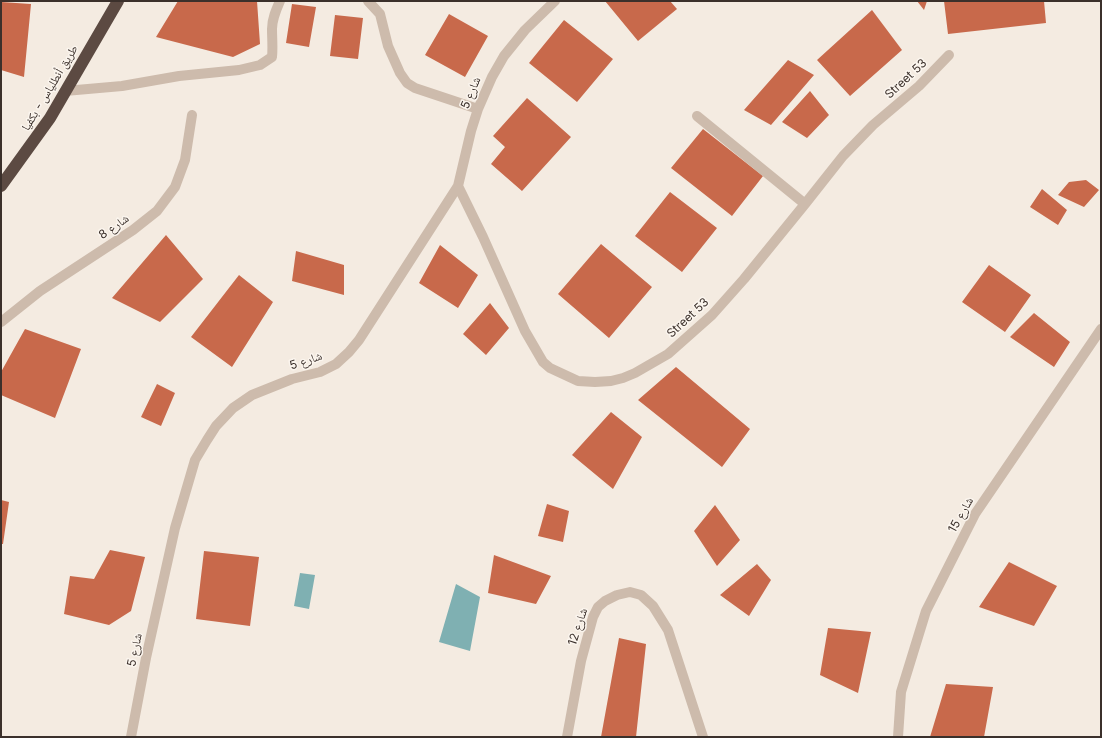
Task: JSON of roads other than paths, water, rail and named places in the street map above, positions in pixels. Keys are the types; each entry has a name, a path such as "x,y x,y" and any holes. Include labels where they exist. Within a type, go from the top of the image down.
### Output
{"highway":[{"name":"طريق أنطلياس - بكفيا","path":"1,186 50,118 118,1"}],"street":[{"path":"66,91 122,86 179,76 239,70 260,65 272,57 272,27 275,11 280,1"},
{"path":"368,1 380,14 388,46 400,73 407,83 416,88 478,109"},
{"name":"شارع 5","path":"131,737 146,658 174,528 195,460 216,426 233,408 252,396 292,380 320,372 336,364 349,352 458,186 471,130 478,109 492,77 504,56 525,30 555,1"},
{"name":"Street 53","path":"458,186 483,236 525,331 544,362 550,368 578,381 611,381 623,378 635,373 668,354 712,315 744,279 842,156 873,125 919,86 949,55"},
{"name":"شارع 8","path":"1,322 40,292 133,230 157,211 175,187 185,160 192,115"},
{"path":"698,116 805,204"},
{"name":"شارع 15","path":"898,737 901,692 926,611 975,514 1101,329"},
{"name":"شارع 12","path":"567,737 581,661 593,617 598,607 606,601 617,595 630,592 641,595 653,606 668,630 703,737"}],"water":[{"path":"300,573 315,575 309,609 294,606"},
{"path":"456,584 480,597 470,651 439,642"}]}
